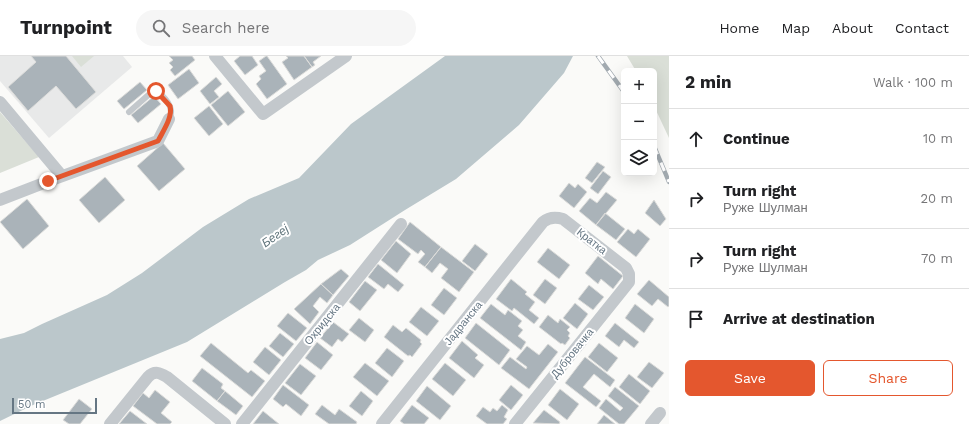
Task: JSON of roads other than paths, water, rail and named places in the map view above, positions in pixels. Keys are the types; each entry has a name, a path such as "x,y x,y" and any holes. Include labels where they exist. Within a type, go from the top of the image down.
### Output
{"street":[{"path":"215,56 263,114 346,56"},
{"path":"0,102 62,176"},
{"path":"0,200 158,141 169,119"},
{"name":"Кратка","path":"543,222 551,218 563,219 626,268 629,274 629,282"},
{"name":"Јадранска","path":"382,424 543,222"},
{"name":"Охридска","path":"242,424 401,224"},
{"name":"Дубровачка","path":"515,424 629,282"},
{"path":"110,424 151,374 157,372 168,377 225,424"},
{"path":"651,424 660,413"}],"lane":[{"path":"128,112 155,90 170,106 171,114 169,119"}],"water":[{"name":"Бегеј","path":"445,56 573,56 564,73 519,125 456,179 350,245 318,260 306,270 187,342 33,405 0,421 0,339 24,333 107,295 142,273 203,227 249,199 299,178 351,124"}],"railway":[{"path":"598,56 621,88"},
{"path":"657,153 669,182"}]}
